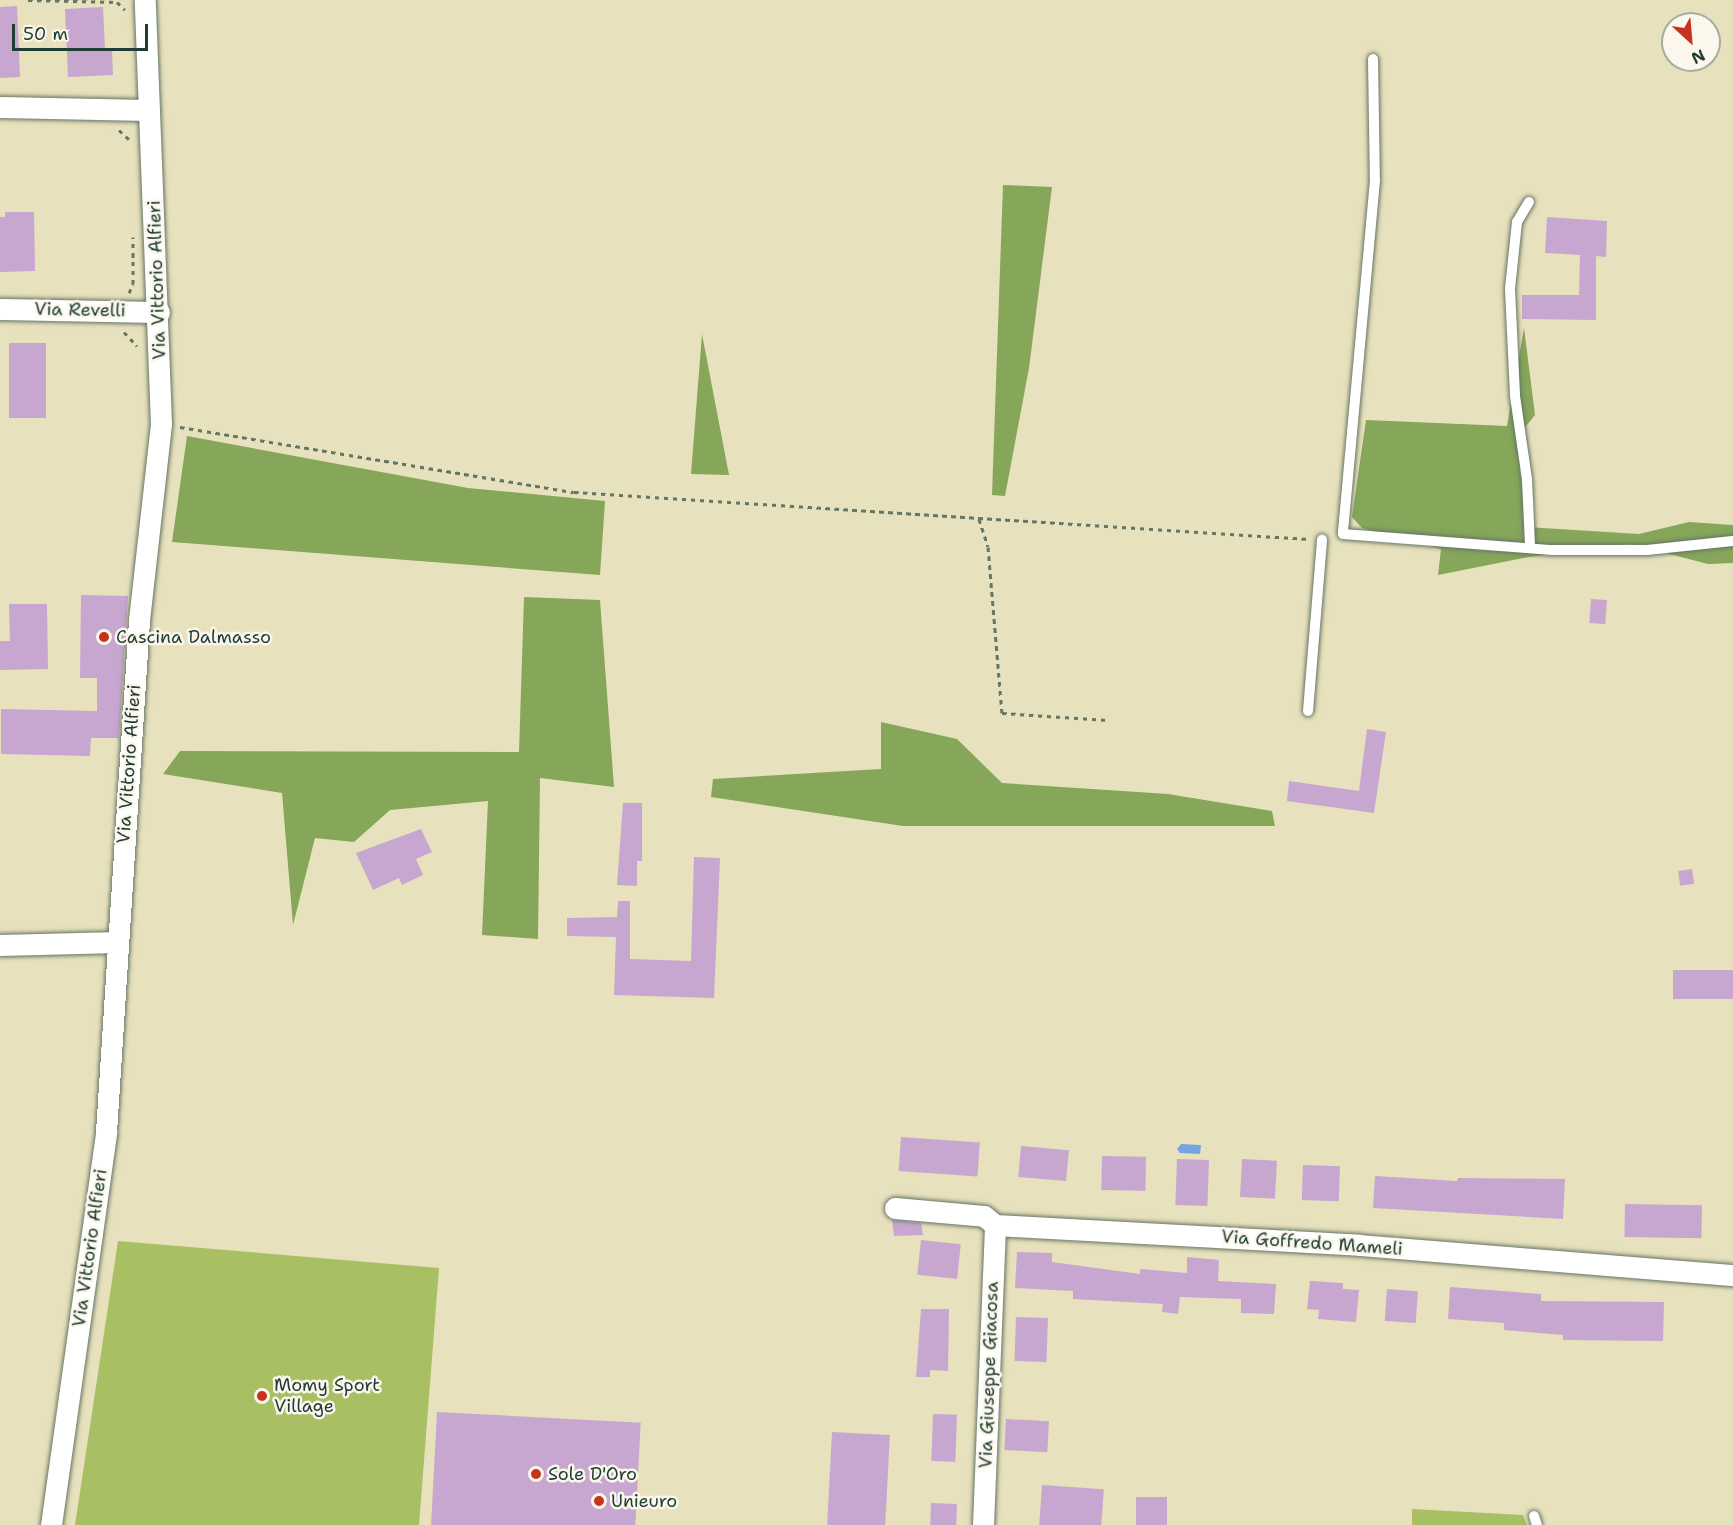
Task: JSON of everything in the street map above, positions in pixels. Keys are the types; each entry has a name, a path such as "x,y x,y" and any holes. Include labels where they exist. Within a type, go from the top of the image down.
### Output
{"street":[{"name":"Via Vittorio Alfieri","path":"51,1525 106,1132 142,579 161,424 159,312 145,0"},
{"path":"0,107 149,110"},
{"name":"Via Revelli","path":"0,309 159,312"},
{"path":"0,945 118,942"},
{"name":"Via Goffredo Mameli","path":"895,1208 984,1216 994,1225 1359,1245 1733,1275"},
{"name":"Via Giuseppe Giacosa","path":"983,1525 994,1225"}],"lane":[{"path":"1374,59 1375,180 1343,534 1530,546 1552,550 1647,550 1733,541"},
{"path":"1529,202 1517,222 1510,289 1515,396 1527,479 1530,546"},
{"path":"1308,711 1322,540"}],"path":[{"path":"28,0 117,2 131,18"},
{"path":"115,129 122,131 131,141 132,153"},
{"path":"122,298 133,284 132,225"},
{"path":"116,331 134,339 139,349"},
{"path":"161,424 574,492 1322,540"},
{"path":"979,519 988,547 1002,713 1108,720"}],"green space":[{"path":"1003,185 1052,187 1029,368 1005,496 992,495"},
{"path":"1524,328 1535,415 1517,437 1526,527 1639,534 1689,522 1733,525 1733,563 1708,564 1630,544 1529,557 1438,575 1441,549 1362,528 1352,517 1366,420 1507,426"},
{"path":"702,334 729,475 691,474"},
{"path":"187,436 468,488 605,501 600,575 172,542"},
{"path":"524,597 600,600 614,787 540,778 538,939 482,935 488,801 390,810 354,842 315,838 293,925 282,793 163,774 180,751 519,752"},
{"path":"881,722 957,739 1002,783 1168,794 1272,811 1275,826 903,826 711,797 713,779 881,769"},
{"name":"Momy Sport Village","path":"118,1241 439,1268 419,1525 75,1525"},
{"path":"1412,1509 1523,1515 1527,1525 1412,1525"}],"water":[{"path":"1181,1144 1201,1145 1200,1154 1180,1153 1177,1149"}],"building":[{"path":"17,6 20,77 0,78 0,7"},
{"path":"103,7 105,49 112,49 113,75 68,77 65,9"},
{"path":"5,212 34,212 35,271 0,272 0,217 5,217"},
{"path":"1547,217 1607,221 1606,257 1596,256 1596,320 1522,319 1522,295 1579,295 1580,255 1545,253"},
{"path":"9,343 46,343 46,418 9,418"},
{"name":"Cascina Dalmasso","path":"81,595 128,596 119,738 91,738 90,756 1,754 1,709 97,711 97,678 80,678"},
{"path":"1591,599 1607,600 1605,624 1589,623"},
{"path":"9,604 47,604 48,669 0,670 0,641 10,641"},
{"path":"1367,729 1386,732 1374,813 1287,801 1289,781 1359,791"},
{"path":"623,803 642,803 642,861 637,861 637,886 617,885"},
{"path":"421,829 432,852 416,859 423,875 402,885 399,878 373,890 356,853"},
{"path":"694,857 720,858 714,998 614,995 616,937 567,936 567,918 617,917 618,901 630,901 630,959 691,961"},
{"path":"1692,869 1694,884 1680,886 1678,871"},
{"path":"1673,970 1733,970 1733,999 1673,999"},
{"path":"901,1137 980,1143 977,1176 899,1171"},
{"path":"1021,1146 1069,1150 1066,1181 1018,1177"},
{"path":"1102,1156 1146,1157 1145,1191 1101,1190"},
{"path":"1177,1159 1209,1160 1207,1206 1175,1205"},
{"path":"1242,1159 1277,1161 1275,1199 1240,1197"},
{"path":"1303,1165 1340,1166 1339,1201 1302,1200"},
{"path":"1375,1176 1457,1181 1458,1178 1565,1179 1563,1219 1373,1208"},
{"path":"1625,1204 1702,1205 1701,1238 1624,1237"},
{"path":"892,1220 921,1223 923,1235 894,1236"},
{"path":"921,1240 961,1244 957,1279 917,1275"},
{"path":"1017,1252 1052,1253 1052,1262 1140,1274 1140,1269 1187,1273 1187,1257 1219,1260 1218,1281 1276,1284 1274,1314 1241,1313 1241,1299 1180,1297 1178,1314 1162,1312 1163,1304 1073,1299 1073,1291 1015,1288"},
{"path":"1310,1281 1343,1283 1343,1289 1359,1290 1356,1322 1318,1319 1319,1310 1307,1309"},
{"path":"1450,1287 1541,1294 1541,1301 1664,1302 1663,1341 1563,1340 1563,1335 1504,1330 1504,1323 1448,1319"},
{"path":"1387,1289 1418,1291 1416,1323 1385,1321"},
{"path":"921,1309 949,1309 948,1371 930,1370 930,1377 916,1377"},
{"path":"1016,1317 1048,1318 1046,1362 1014,1361"},
{"name":"Sole D'Oro","path":"437,1412 641,1423 635,1525 431,1525"},
{"path":"933,1414 957,1415 955,1462 931,1461"},
{"path":"1006,1419 1049,1421 1047,1452 1004,1450"},
{"path":"832,1432 890,1435 885,1525 827,1525"},
{"path":"1042,1485 1104,1489 1101,1525 1039,1525"},
{"path":"1136,1497 1167,1497 1167,1525 1136,1525"},
{"path":"931,1503 957,1504 956,1525 930,1525"}],"place":[{"name":"Cascina Dalmasso","path":"104,637"},
{"name":"Momy Sport Village","path":"262,1396"},
{"name":"Sole D'Oro","path":"536,1474"},
{"name":"Unieuro","path":"599,1501"}]}
